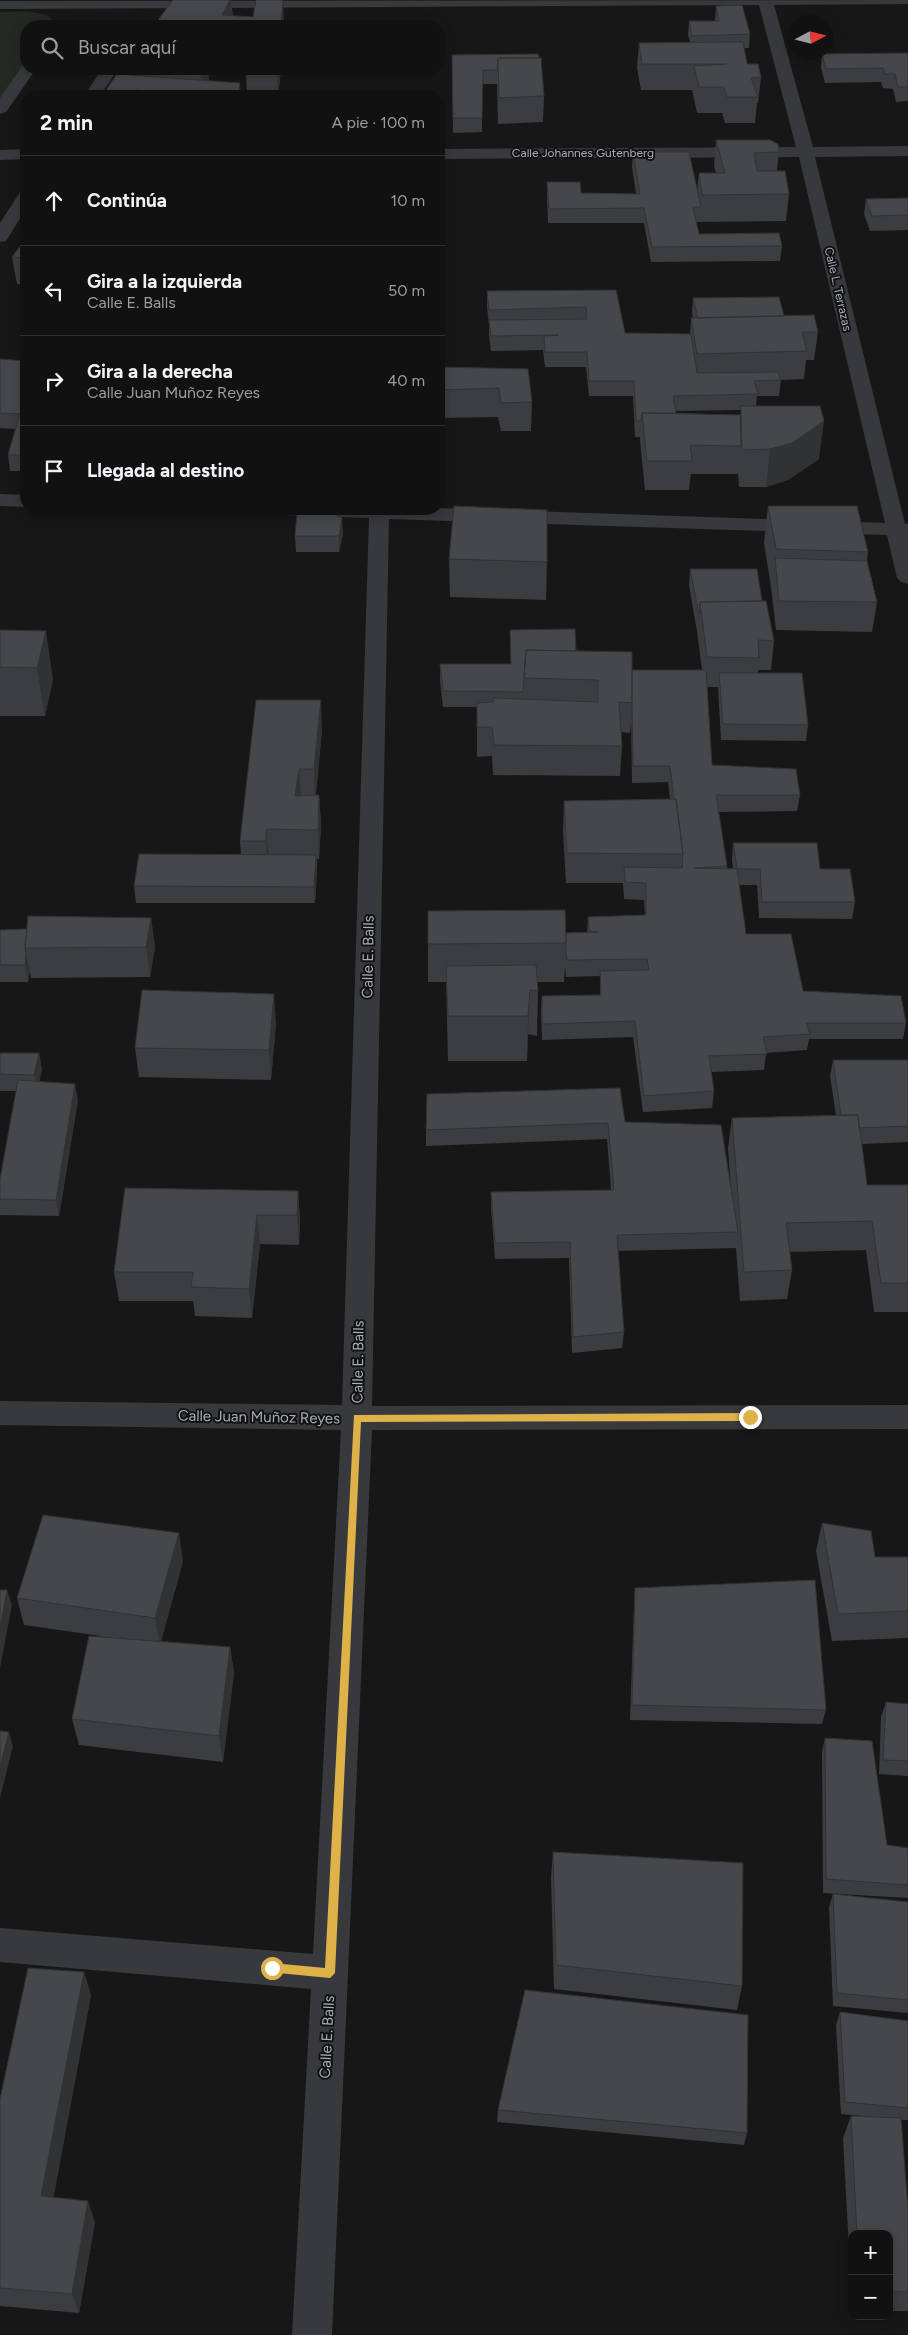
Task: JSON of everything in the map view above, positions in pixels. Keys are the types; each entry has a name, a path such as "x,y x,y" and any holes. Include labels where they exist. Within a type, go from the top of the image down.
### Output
{"street":[{"path":"0,5 72,2 152,5 908,0"},
{"name":"Calle L. Terrazas","path":"765,1 806,152 902,530 908,578"},
{"path":"62,19 72,2"},
{"path":"143,19 152,5"},
{"path":"0,109 24,75"},
{"path":"96,90 106,75"},
{"name":"Calle Johannes Gutenberg","path":"445,154 908,151"},
{"path":"0,155 20,154"},
{"path":"0,237 20,205"},
{"path":"0,500 20,501"},
{"path":"445,513 902,530"},
{"name":"Calle E. Balls","path":"312,2335 357,1418 379,515"},
{"name":"Calle Juan Muñoz Reyes","path":"0,1413 357,1418 908,1417"},
{"path":"0,1945 330,1973"}],"shaded area":[{"path":"0,12 36,12 49,17 53,20 20,20 20,74 0,106"}],"building":[{"path":"173,0 230,0 222,15 253,17 256,0 283,0 281,20 158,20"},
{"path":"742,5 750,34 692,36 689,21 719,21 716,6"},
{"path":"743,42 747,64 758,64 761,77 751,78 758,97 727,97 724,87 699,87 694,66 727,64 642,64 639,43"},
{"path":"908,53 908,87 898,87 895,74 885,74 883,68 826,69 824,60 833,60 833,54"},
{"path":"538,54 539,58 498,58 497,70 483,70 482,118 453,118 452,55"},
{"path":"498,58 541,58 544,96 499,98"},
{"path":"116,75 240,83 239,90 106,90"},
{"path":"716,140 770,140 778,144 779,152 754,153 757,171 785,171 789,194 702,195 699,173 725,173"},
{"path":"633,152 689,152 701,207 693,207 699,234 779,233 782,246 652,247 644,208 549,209 547,182 580,182 581,193 640,194"},
{"path":"908,198 908,215 872,216 866,199"},
{"path":"20,247 20,258 12,257"},
{"path":"616,290 625,333 691,334 697,373 778,372 781,380 754,381 758,394 673,396 676,413 642,413 641,421 636,421 634,381 589,381 587,352 545,352 544,336 559,335 491,336 489,320 587,319 586,307 489,310 487,291"},
{"path":"779,297 784,316 698,318 693,298"},
{"path":"814,315 818,332 802,332 807,351 697,354 691,318"},
{"path":"0,359 20,361 20,414 0,413"},
{"path":"445,367 528,369 532,402 501,403 499,388 445,390"},
{"path":"741,406 820,406 824,421 792,443 770,449 742,450"},
{"path":"642,413 740,415 741,446 690,445 692,461 647,461"},
{"path":"20,414 20,455 8,455"},
{"path":"454,506 547,510 547,562 449,559"},
{"path":"768,506 857,506 868,552 776,549"},
{"path":"297,515 337,515 342,518 339,536 295,536"},
{"path":"775,558 867,561 877,602 779,601"},
{"path":"690,569 757,569 762,601 700,602 699,615"},
{"path":"766,601 774,641 758,640 759,658 707,657 700,602"},
{"path":"575,629 576,651 526,650 523,692 443,691 440,664 511,664 510,630"},
{"path":"0,630 46,631 37,668 0,667"},
{"path":"526,650 632,652 632,703 619,702 622,746 494,745 492,727 477,727 477,703 493,702 493,698 598,702 598,680 524,678"},
{"path":"632,670 706,670 712,765 796,769 800,795 716,795 727,866 694,868 737,869 746,934 791,934 803,991 901,996 906,1023 806,1023 810,1034 763,1037 767,1054 709,1056 714,1091 644,1096 635,1021 542,1024 542,996 601,995 600,971 649,970 647,959 567,960 566,933 598,932 589,931 588,917 646,915 646,883 625,882 624,867 682,868 683,854 670,766 633,766"},
{"path":"719,673 802,673 808,725 723,724"},
{"path":"256,700 321,700 314,769 299,769 295,796 319,795 318,830 266,829 266,841 240,841"},
{"path":"676,799 683,854 567,853 564,801"},
{"path":"733,843 817,843 820,869 850,869 855,902 762,902 760,869 737,869"},
{"path":"139,854 316,855 314,887 134,886"},
{"path":"565,910 566,943 428,944 428,911"},
{"path":"28,916 151,918 146,947 25,948"},
{"path":"27,929 25,965 0,965 0,930"},
{"path":"536,965 538,991 530,990 528,1016 448,1016 446,966"},
{"path":"142,990 274,994 269,1050 135,1048"},
{"path":"0,1053 39,1053 34,1075 0,1074"},
{"path":"833,1060 908,1060 908,1126 859,1128 858,1115 841,1115"},
{"path":"18,1080 75,1084 56,1200 0,1199 0,1179"},
{"path":"620,1088 625,1122 721,1125 738,1232 617,1235 624,1332 573,1337 570,1242 495,1243 491,1192 614,1190 608,1123 426,1130 427,1094"},
{"path":"858,1115 867,1185 908,1185 908,1283 881,1283 872,1221 786,1223 792,1270 744,1272 732,1118"},
{"path":"125,1188 298,1191 297,1215 257,1215 249,1289 191,1287 193,1272 114,1272"},
{"path":"43,1515 179,1533 155,1618 17,1598"},
{"path":"822,1523 871,1531 875,1557 908,1557 908,1611 838,1614"},
{"path":"815,1580 826,1710 632,1705 635,1588"},
{"path":"0,1590 7,1590 0,1630"},
{"path":"89,1636 230,1647 219,1736 72,1719"},
{"path":"886,1702 908,1704 908,1761 883,1760"},
{"path":"0,1731 9,1732 0,1767"},
{"path":"825,1738 872,1741 887,1845 908,1848 908,1885 826,1879"},
{"path":"553,1852 743,1863 742,1986 556,1965"},
{"path":"833,1894 908,1902 908,2000 837,1993"},
{"path":"28,1968 84,1972 41,2196 88,2201 72,2294 0,2288 0,2099"},
{"path":"525,1990 748,2015 747,2133 498,2110"},
{"path":"840,2012 908,2021 908,2108 845,2102"},
{"path":"851,2116 901,2118 908,2209 908,2292 893,2291 893,2230 857,2230"}],"route":[{"path":"272,1968 330,1973 357,1418 750,1417"}]}
